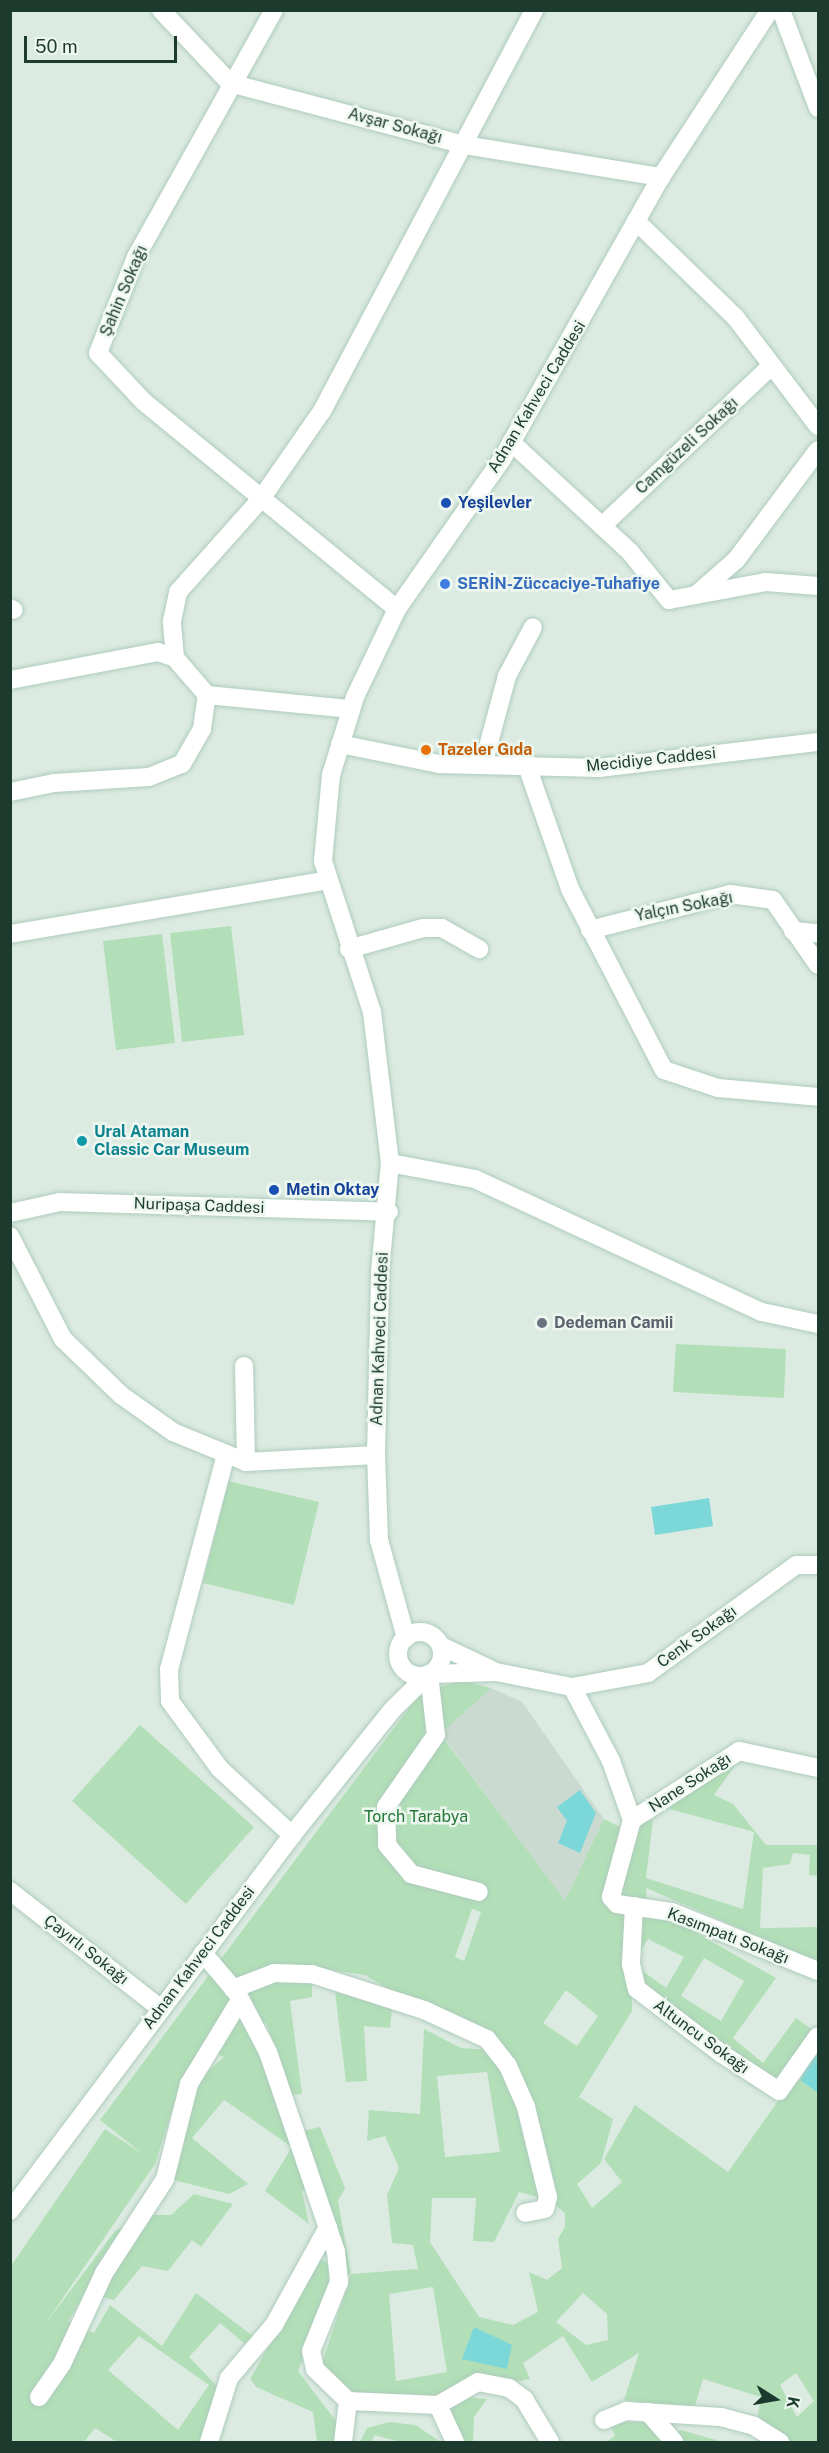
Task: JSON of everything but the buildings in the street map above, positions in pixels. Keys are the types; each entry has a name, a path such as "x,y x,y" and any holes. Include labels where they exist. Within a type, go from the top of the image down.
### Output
{"street":[{"path":"161,10 230,83"},
{"name":"Şahin Sokağı","path":"274,10 230,83 136,257 98,353 144,402 397,609"},
{"path":"175,658 172,621 178,592 261,499 322,411 465,145 534,10"},
{"name":"Adnan Kahveci Caddesi","path":"414,1635 401,1607 379,1540 376,1455 380,1272 389,1212 390,1163 372,1012 349,949 328,880 324,850 331,775 351,709 397,609 511,442 661,177 770,10"},
{"path":"781,10 819,108"},
{"name":"Avşar Sokağı","path":"230,83 465,145 661,177"},
{"path":"636,221 736,318 819,426"},
{"name":"Camgüzeli Sokağı","path":"602,526 771,366"},
{"path":"511,442 602,526 669,600 766,582 819,586"},
{"path":"696,595 736,560 819,450"},
{"path":"483,765 507,676 533,627"},
{"path":"10,680 158,652 175,658 207,695 351,709"},
{"path":"10,792 54,783 149,777 182,765 202,729 207,695"},
{"name":"Mecidiye Caddesi","path":"340,744 439,764 599,768 819,742"},
{"path":"527,766 590,930 664,1070 718,1088 819,1097"},
{"path":"10,934 328,880"},
{"name":"Yalçın Sokağı","path":"590,930 730,894 773,900 819,965"},
{"path":"349,949 423,928 442,928 479,949"},
{"path":"793,931 819,933"},
{"path":"390,1163 475,1179 762,1312 819,1324"},
{"name":"Nuripaşa Caddesi","path":"10,1213 60,1202 389,1212"},
{"path":"10,1236 63,1339 121,1395 173,1432 246,1462 376,1455"},
{"path":"244,1366 246,1462"},
{"path":"226,1454 169,1669 170,1701 220,1769 292,1835"},
{"name":"Cenk Sokağı","path":"496,1672 572,1687 648,1673 796,1565 819,1565"},
{"path":"393,1709 405,1670 398,1652 414,1635 496,1672"},
{"path":"393,1709 442,1661 441,1646"},
{"path":"405,1670 429,1674 496,1672"},
{"path":"429,1674 436,1735 387,1807 387,1845 411,1874 479,1892"},
{"path":"572,1687 611,1761 632,1820"},
{"name":"Adnan Kahveci Caddesi","path":"10,2211 292,1835 393,1709"},
{"name":"Nane Sokağı","path":"632,1820 739,1751 819,1767"},
{"name":"Kasımpatı Sokağı","path":"632,1820 610,1897 634,1906 672,1912 819,1971"},
{"name":"Çayırlı Sokağı","path":"10,1891 161,2009"},
{"name":"Altuncu Sokağı","path":"634,1906 631,1964 637,1989 722,2054 779,2091 819,2036"},
{"path":"203,1953 237,1994 268,2052 328,2227 339,2282 311,2351 322,2380 348,2401 438,2405 478,2382 509,2388 524,2399 550,2442"},
{"path":"39,2397 62,2364 104,2273 165,2179 189,2084 237,1994 274,1973 312,1974 424,2010 487,2039 508,2066 526,2107 548,2197 545,2209 525,2213"},
{"path":"209,2442 229,2378 274,2325 328,2227"},
{"path":"343,2442 348,2401"},
{"path":"438,2405 456,2442"},
{"path":"604,2420 626,2411 722,2417 754,2426 780,2442"},
{"path":"648,2412 674,2442"}],"shaded area":[{"name":"Torch Tarabya","path":"491,1688 522,1702 604,1819 565,1902 440,1733"}],"green space":[{"path":"231,926 244,1035 182,1042 170,933"},
{"path":"162,934 175,1043 116,1050 103,941"},
{"path":"676,1344 786,1349 784,1398 673,1392"},
{"path":"228,1481 319,1502 294,1605 203,1583"},
{"path":"460,1680 491,1688 440,1734 565,1901 604,1819 622,1828 653,1820 646,1878 743,1909 754,1832 662,1807 741,1757 714,1795 733,1804 766,1845 818,1845 818,1876 809,1875 810,1855 793,1853 790,1864 763,1868 760,1928 818,1927 818,1962 646,1888 647,1905 776,1978 733,2038 763,2063 796,2018 818,2034 796,2077 818,2093 818,2442 789,2442 756,2425 761,2397 703,2379 694,2409 624,2400 639,2353 592,2382 563,2336 523,2363 530,2379 458,2393 418,2412 367,2412 341,2401 320,2370 351,2274 344,2276 319,2187 302,2191 309,2224 265,2191 292,2147 224,2100 192,2138 248,2184 229,2194 174,2180 198,2080 224,2057 206,2049 181,2082 155,2164 43,2327 115,2231 149,2215 171,2215 194,2194 233,2204 201,2247 192,2240 168,2271 142,2266 114,2300 86,2292 68,2321 94,2333 110,2305 162,2346 196,2293 253,2336 245,2344 220,2323 189,2357 217,2386 207,2442 117,2442 95,2428 84,2442 11,2442 11,2266 105,2129 144,2155 100,2120 418,1696","holes":["472,1909 481,1912 464,1961 455,1957","648,1939 684,1957 666,1988 633,1964","704,1958 744,1981 721,2021 681,1996","294,1965 365,1975 494,2050 461,2048 424,2029 420,2114 369,2110 367,2141 385,2136 399,2168 387,2195 392,2243 413,2245 418,2269 351,2274 338,2201 345,2188 320,2127 291,2134 250,2034 266,2022 292,2095 302,2094 290,2001 312,1997 312,1980","566,1990 598,2016 577,2046 543,2023","632,1993 785,2091 728,2172 635,2105 604,2159 622,2182 592,2208 577,2184 601,2163 613,2119 579,2097 632,2011","487,2072 500,2152 445,2157 437,2076","519,2192 549,2200 565,2213 565,2227 558,2239 562,2268 547,2280 529,2272 538,2312 513,2325 479,2317 430,2242 432,2198 476,2198 473,2241 494,2242","433,2287 447,2372 396,2381 389,2294","583,2293 607,2314 608,2340 586,2345 556,2322","139,2336 209,2385 178,2430 108,2370","796,2373 814,2401 797,2417 780,2385"]},
{"path":"140,1725 254,1827 186,1904 72,1801"},
{"path":"335,1992 392,2009 390,2028 364,2026 367,2081 346,2082"},
{"path":"320,2258 329,2264 329,2294 298,2371 341,2428 341,2442 317,2442 313,2412 256,2387 250,2379"},
{"path":"467,2397 487,2399 474,2417 473,2442 455,2442 444,2412"},
{"path":"609,2421 647,2423 665,2442 606,2442 615,2436"},
{"path":"389,2422 415,2425 441,2442 400,2442 374,2435 372,2442 360,2442 367,2428"},
{"path":"681,2430 723,2442 681,2442 674,2434"}],"water":[{"path":"709,1498 713,1526 655,1535 651,1507"},
{"path":"580,1790 596,1813 580,1853 558,1843 567,1821 557,1807"},
{"path":"814,2053 818,2056 818,2093 800,2080"},
{"path":"474,2327 512,2345 507,2369 462,2359"}],"place":[{"name":"Yeşilevler","path":"446,503"},
{"name":"SERİN-Züccaciye-Tuhafiye","path":"445,584"},
{"name":"Tazeler Gıda","path":"426,750"},
{"name":"Ural Ataman Classic Car Museum","path":"82,1141"},
{"name":"Metin Oktay","path":"274,1190"},
{"name":"Dedeman Camii","path":"542,1323"}]}
